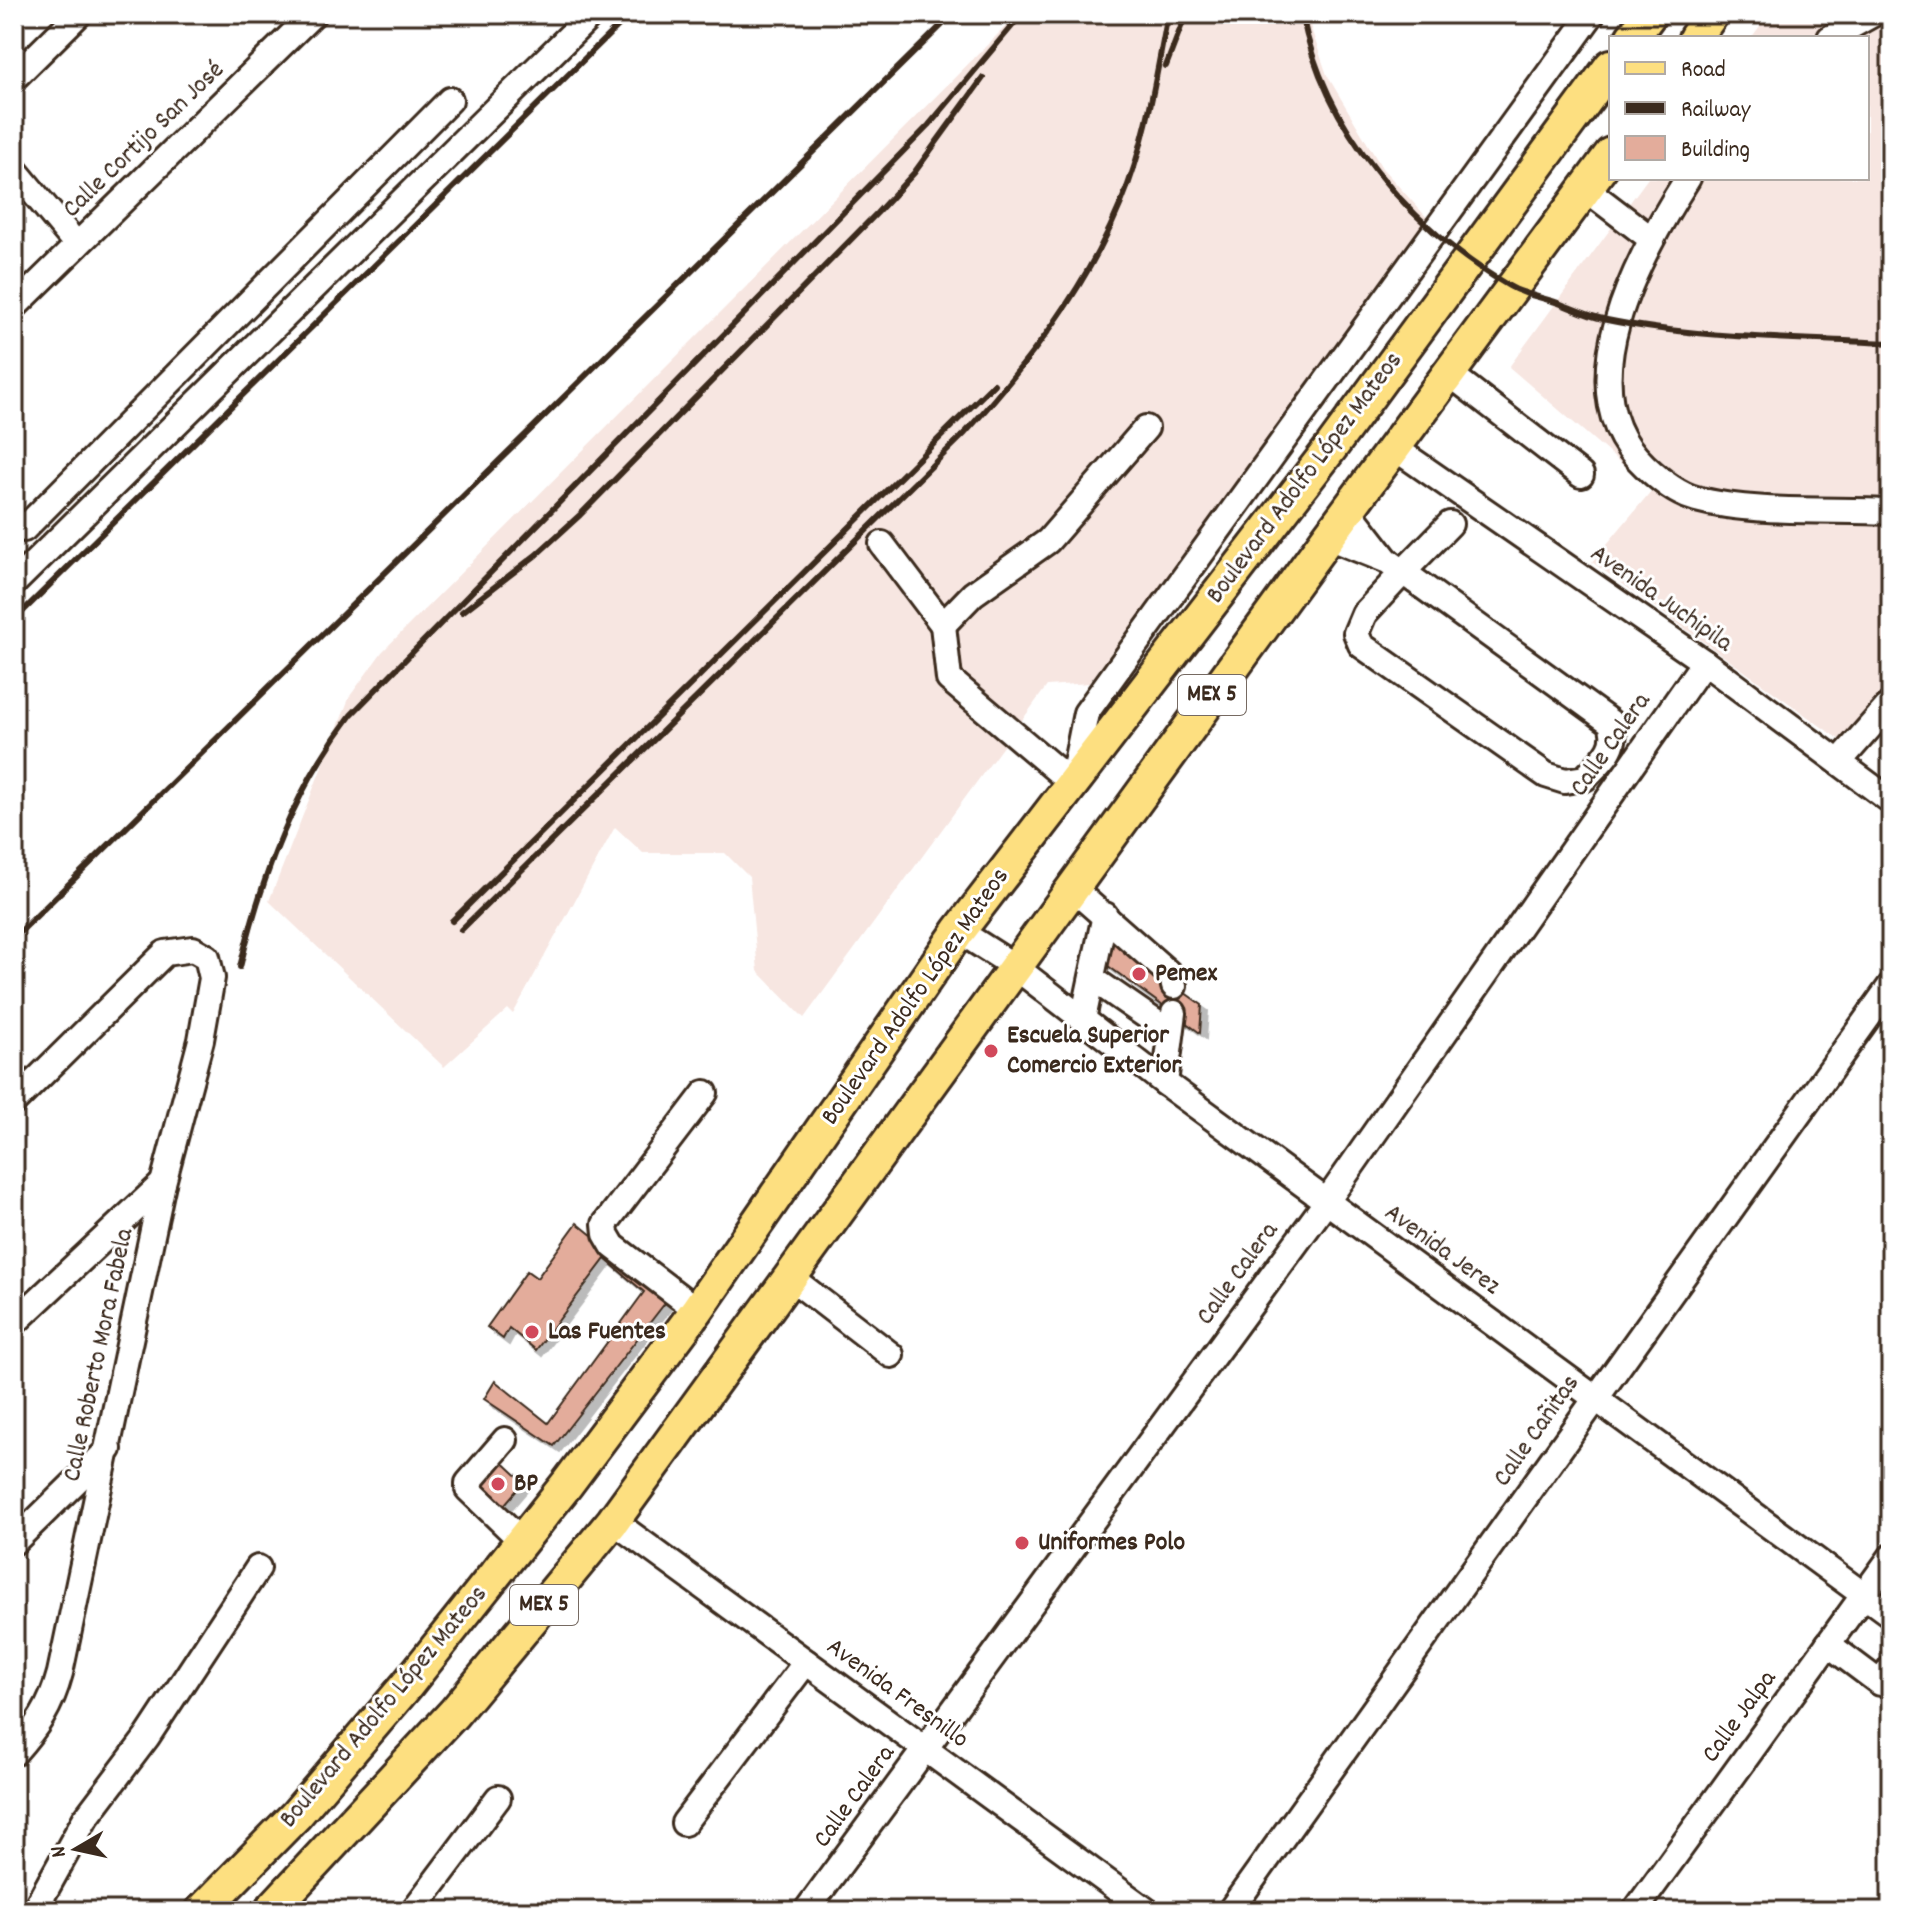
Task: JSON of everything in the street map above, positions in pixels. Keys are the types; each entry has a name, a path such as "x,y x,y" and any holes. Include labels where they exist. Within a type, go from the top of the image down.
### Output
{"main road":[{"path":"1634,36 1650,14"},
{"path":"1696,36 1712,14"},
{"name":"Boulevard Adolfo López Mateos","path":"202,1911 296,1815 523,1542 697,1310 959,931 1333,445 1609,69"},
{"name":"Boulevard Adolfo López Mateos","path":"270,1911 454,1713 613,1521 1014,966 1609,157"},
{"path":"1498,218 1513,243 1538,252"},
{"path":"1443,293 1471,299 1486,323"}],"street":[{"path":"14,78 79,14"},
{"name":"Calle Cortijo San José","path":"14,307 313,14"},
{"path":"14,583 592,14"},
{"path":"882,544 943,625 949,679 1072,783 1086,713 1592,14"},
{"path":"1834,36 1873,14"},
{"path":"14,520 24,529 450,100"},
{"path":"14,169 77,245"},
{"path":"1687,180 1650,238 1627,294 1616,334 1608,398 1616,430 1642,464 1675,490 1694,499 1732,505 1891,512"},
{"path":"1586,189 1650,238"},
{"path":"1450,374 1581,475"},
{"path":"943,625 973,594 1048,541 1146,428"},
{"name":"Avenida Juchipila","path":"1396,449 1704,662 1891,801"},
{"path":"1348,510 1395,566"},
{"path":"1328,537 1395,566 1610,722 1615,737 1613,744 1585,778 1565,781 1546,775 1361,645 1356,633 1364,614 1395,566 1450,524"},
{"name":"Calle Calera","path":"806,1911 1327,1201 1704,662"},
{"path":"1839,762 1891,703"},
{"path":"1072,888 1172,976 1174,986"},
{"path":"1083,1019 1105,915"},
{"name":"Avenida Jerez","path":"959,931 1014,966 1165,1083 1596,1395 1891,1615"},
{"name":"Calle Roberto Mora Fabela","path":"14,1102 157,959 178,948 193,949 207,957 212,978 206,1016 163,1183 109,1449 52,1703 39,1725 14,1753"},
{"path":"1093,979 1172,1023 1165,1083"},
{"name":"Calle Cañitas","path":"1230,1911 1891,985"},
{"path":"697,1310 613,1246 606,1234 605,1224 705,1093"},
{"path":"14,1323 163,1183"},
{"path":"790,1277 891,1355"},
{"path":"505,1440 468,1483 468,1489 523,1542"},
{"path":"14,1542 109,1449"},
{"name":"Avenida Fresnillo","path":"613,1521 1147,1911"},
{"name":"Calle Jalpa","path":"1635,1911 1891,1557"},
{"path":"34,1911 71,1841 147,1737 258,1568"},
{"path":"1828,1644 1880,1683 1891,1668"},
{"path":"684,1823 806,1662"},
{"path":"413,1911 498,1798"}],"shaded area":[{"path":"1018,14 1306,14 1327,75 1382,168 1430,221 1089,683 1047,686 804,1018 758,971 749,877 725,853 643,853 615,827 513,1014 508,1009 444,1067 269,901 350,696 382,652"},
{"path":"1769,14 1891,14 1891,695 1843,742 1592,562 1652,490 1509,367 1647,180 1869,180 1869,36 1752,36"}],"building":[{"name":"Pemex","path":"1106,937 1202,1005 1200,1033 1104,963"},
{"name":"Las Fuentes","path":"577,1223 669,1298 554,1446 484,1399 495,1381 548,1423 644,1292 605,1259 536,1350 509,1328 503,1339 487,1327 527,1271 537,1278"},
{"name":"BP","path":"497,1457 524,1482 499,1511 471,1486"}],"railway":[{"path":"14,620 630,14"},
{"path":"14,938 953,14"},
{"path":"240,967 259,899 282,835 313,773 351,715 929,125 1022,14"},
{"path":"461,930 965,433 1033,352 1090,266 1121,203 1144,133 1168,14"},
{"path":"1166,66 1186,14"},
{"path":"1302,14 1313,56 1330,97 1351,135 1377,171 1406,205 1438,235 1509,286 1595,317 1642,326 1748,337 1891,343"},
{"path":"462,612 536,555 580,515 877,213 914,173 983,78"},
{"path":"452,921 994,384"}],"place":[{"name":"Pemex","path":"1139,974"},
{"name":"Escuela Superior Comercio Exterior","path":"991,1051"},
{"name":"Las Fuentes","path":"532,1332"},
{"name":"BP","path":"498,1484"},
{"name":"Uniformes Polo","path":"1022,1543"}]}
